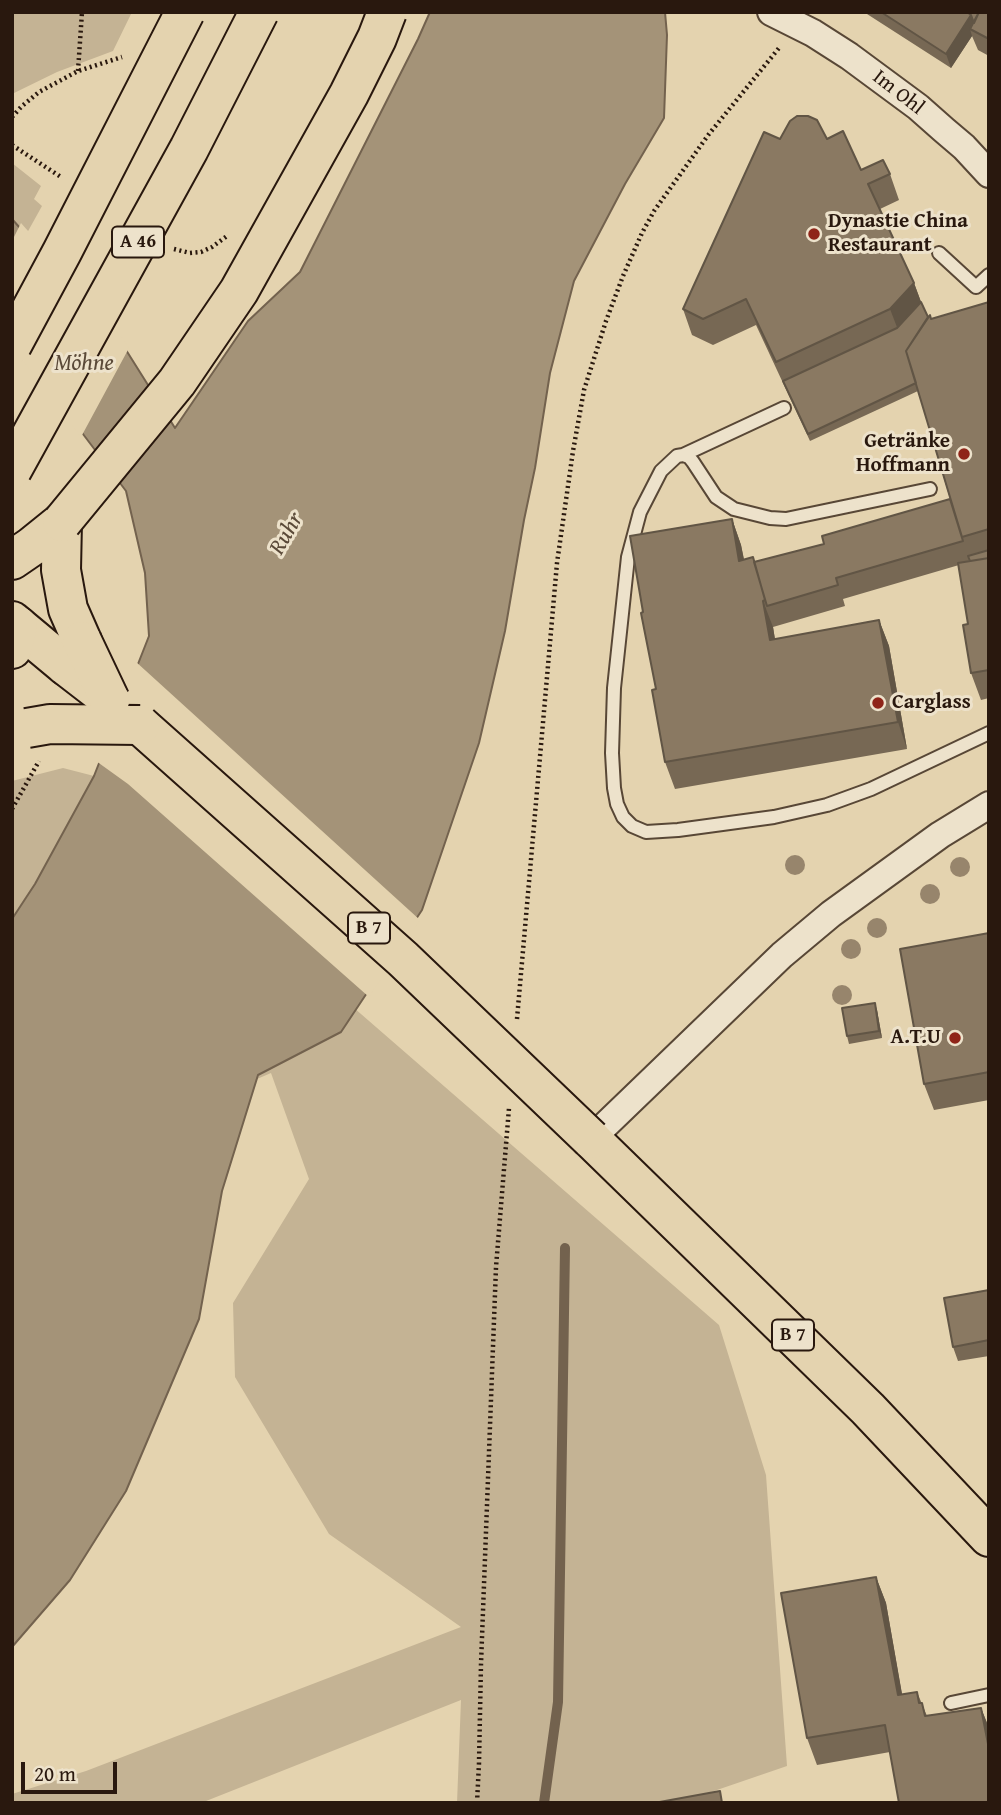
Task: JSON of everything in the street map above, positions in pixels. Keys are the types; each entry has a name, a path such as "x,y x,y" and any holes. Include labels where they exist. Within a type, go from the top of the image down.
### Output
{"main road":[{"path":"12,345 185,12"},
{"name":"A 46","path":"12,470 189,149 259,12"},
{"path":"22,554 62,522 177,382 239,291 349,94 387,12"},
{"path":"14,632 74,653 61,570 62,522"},
{"name":"B 7","path":"74,653 110,700 403,958 591,1139 868,1409 989,1537"},
{"path":"27,740 50,724 140,725"}],"street":[{"name":"Im Ohl","path":"771,12 811,24 918,107 964,147 989,174"},
{"path":"591,1139 782,955 831,914 940,835 989,805"}],"lane":[{"path":"939,253 976,287 989,275"},
{"path":"784,408 677,456 657,479 640,512 628,557 614,688 614,788 623,817 632,826 646,832 774,817 827,805 871,789 989,733"},
{"path":"683,455 694,462 716,497 734,509 770,518 786,519 930,489"},
{"path":"951,1703 989,1695"}],"path":[{"path":"78,71 82,12"},
{"path":"536,788 557,563 573,451 584,390 602,331 623,276 654,211 709,134 811,24"},
{"path":"12,117 39,92 78,71 131,54"},
{"path":"12,145 61,178"},
{"path":"167,246 190,253 201,252 229,234"},
{"path":"12,809 27,740"},
{"path":"477,1803 496,1267"}],"shaded area":[{"path":"12,12 132,12 113,51 57,72 12,94"},
{"path":"12,163 41,186 34,199 42,206 12,260"},
{"path":"63,768 94,776 35,884 12,919 12,781"},
{"path":"186,862 719,1325 766,1475 787,1766 679,1803 457,1803 461,1700 201,1803 12,1803 12,1794 86,1771 461,1627 329,1534 235,1377 233,1303 309,1179 271,1073 185,1110"}],"water":[{"name":"Ruhr","path":"430,12 665,12 667,35 664,118 625,184 574,281 550,373 505,631 479,743 422,910 341,1032 258,1075 222,1191 199,1319 126,1491 70,1580 12,1647 12,919 35,884 94,776 149,636 145,573 126,491 12,340 12,219 121,342 175,428 248,321 300,272"}],"pier":[{"name":"Möhne","path":"21,223 129,348 81,437 12,346 12,241"},
{"path":"135,661 420,920 369,997 128,784 96,761"}],"building":[{"path":"881,12 967,12 971,15 946,54"},
{"path":"967,12 979,12 974,23 971,15"},
{"path":"979,12 989,12 989,39 970,29"},
{"path":"797,116 808,116 817,120 827,139 843,131 861,170 883,160 890,174 868,184 914,283 890,309 776,362 746,299 703,319 683,309 764,132 780,139 790,121"},
{"path":"921,302 928,317 906,351 916,383 808,434 783,381 897,328"},
{"name":"Getränke Hoffmann","path":"989,302 989,529 962,537 906,351 930,315 931,319"},
{"path":"950,499 963,541 836,578 838,585 767,606 754,562 824,544 822,536"},
{"path":"732,519 739,561 753,557 765,600 763,601 770,640 879,620 898,722 665,762 652,690 656,689 630,536"},
{"path":"989,550 989,558 970,561 968,556"},
{"path":"989,558 989,670 971,673 963,625 968,624 958,563"},
{"name":"A.T.U","path":"989,933 989,1072 924,1084 900,949"},
{"path":"875,1003 879,1031 847,1036 842,1008"},
{"path":"989,1290 989,1340 953,1347 944,1298"},
{"path":"876,1577 898,1695 917,1692 925,1716 981,1708 989,1749 989,1803 899,1803 885,1725 807,1738 781,1593"},
{"path":"720,1791 722,1803 654,1803"}],"waterway":[{"path":"544,1803 558,1702 565,1248"}],"place":[{"name":"Dynastie China Restaurant","path":"814,234"},
{"name":"Getränke Hoffmann","path":"964,454"},
{"name":"Carglass","path":"878,703"},
{"name":"A.T.U","path":"955,1038"}]}
